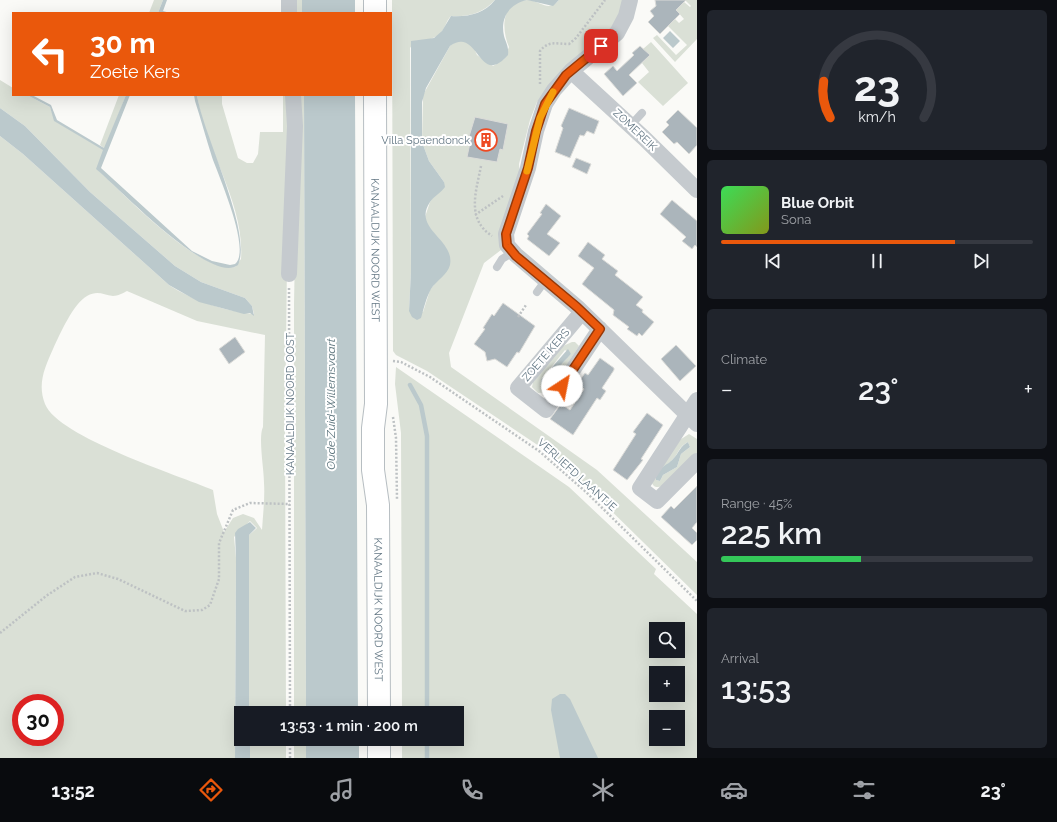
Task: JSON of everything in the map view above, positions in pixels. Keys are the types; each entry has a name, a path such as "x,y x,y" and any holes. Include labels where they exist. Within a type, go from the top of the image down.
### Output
{"main road":[{"path":"375,0 375,12"},
{"name":"KANAALDIJK NOORD WEST","path":"375,96 385,410 373,428 373,470 387,504 379,706"},
{"path":"379,746 379,758"}],"street":[{"path":"288,0 289,12"},
{"path":"630,0 626,16 617,33 571,71 554,90 545,104 540,118 528,168 506,234 510,246 541,287 582,312 693,420"},
{"name":"ZOMEREIK","path":"571,71 630,125 697,190"},
{"path":"289,274 295,126 294,96"},
{"name":"ZOETE KERS","path":"582,312 518,388 546,410 600,329"},
{"path":"697,400 693,420 640,488 657,501 697,461"}],"lane":[{"path":"630,125 642,113"},
{"path":"497,267 510,246"}],"path":[{"path":"540,90 540,51 550,42 569,44 576,38 605,0"},
{"path":"481,166 474,200 476,219 484,230 510,246"},
{"name":"KANAALDIJK NOORD OOST","path":"289,274 290,706"},
{"path":"518,317 526,305"},
{"name":"VERLIEFD LAANTJE","path":"388,360 401,362 430,377 539,451 586,492 697,601"},
{"path":"385,410 396,438 387,504"},
{"path":"0,633 46,596 75,577 97,573 118,579 185,611 202,610 210,605 219,578 218,542 233,510 250,503 290,504"},
{"path":"290,746 290,758"}],"shaded area":[{"path":"154,0 163,0 158,12 149,12"},
{"path":"293,0 302,0 302,12 294,12"},
{"path":"392,0 495,0 481,11 470,15 451,16 438,36 430,39 415,41 410,48 411,271 409,311 423,312 430,290 450,264 447,250 426,223 425,217 430,202 444,182 429,161 422,142 423,95 450,46 455,42 468,42 474,48 477,55 493,66 504,59 509,47 506,40 504,24 505,17 508,10 519,1 531,0 549,6 555,4 559,0 624,0 617,25 537,102 530,120 519,164 520,179 502,230 501,250 484,263 449,353 451,367 597,470 697,562 697,595 589,489 542,448 427,371 396,355 393,351"},
{"path":"685,0 697,0 697,39 675,62 653,38 657,35 676,55 687,45 668,26 675,19 679,23 684,19 676,10 684,2 690,7 691,6"},
{"path":"651,42 688,83 663,106 638,82 649,72 642,63 650,55 643,49"},
{"path":"0,80 12,87 12,96 29,96 50,107 55,121 104,150 97,169 162,230 202,258 220,266 235,267 241,259 241,238 237,217 201,116 197,96 222,96 222,104 238,158 247,163 253,163 258,154 260,132 283,132 283,96 289,96 285,430 286,706 249,706 249,535 257,528 250,521 234,537 236,558 235,706 234,706 235,758 0,758 0,136 23,154 169,285 188,296 221,308 254,314 252,306 245,298 201,282 175,266 90,192 25,126 0,108","holes":["127,291 197,321 265,335 263,427 261,438 264,477 262,530 254,518 243,514 233,518 224,532 217,514 213,490 148,465 95,442 55,417 45,404 42,390 43,376 53,349 72,312 82,300 94,293 115,296"]},
{"path":"119,96 126,96 105,149 100,145"},
{"path":"298,96 304,96 306,706 294,706 294,304"},
{"path":"575,342 579,346 549,392 538,393 532,387 533,382 563,346","holes":["565,350 571,354 555,372 549,385 541,380"]},
{"path":"396,367 569,487 656,569 654,574 697,614 697,758 402,758 402,746 464,746 464,706 402,706 401,433 395,384"},
{"path":"689,434 697,439 697,454 674,478 666,484 659,487 654,486 651,480 652,476 675,443","holes":["688,442 690,447 681,454 677,467 663,475 660,481 656,480 659,470 670,462 683,446"]},
{"path":"250,746 286,746 286,758 250,758"},
{"path":"294,746 306,746 306,758 294,758"}],"water":[{"path":"163,0 167,0 163,11 166,12 158,12"},
{"path":"302,0 355,0 355,12 302,12"},
{"path":"495,0 527,0 511,8 503,23 504,36 508,47 508,55 498,64 490,65 484,62 467,43 460,42 450,46 426,88 422,102 422,142 429,161 444,182 445,187 430,202 426,211 426,220 446,248 450,256 450,265 447,271 431,289 426,299 421,318 417,320 412,317 409,311 411,271 411,41 434,38 442,31 451,16 475,14 486,9"},
{"path":"527,0 559,0 553,6"},
{"path":"670,31 680,41 673,48 663,38"},
{"path":"29,96 34,96 51,105 57,120 104,148 126,96 130,96 101,168 192,251 212,261 230,265 235,264 239,256 237,229 212,157 195,101 194,96 197,96 239,230 241,250 238,265 225,268 208,261 187,249 165,232 96,169 103,150 54,121 50,107"},
{"name":"Oude Zuid-Willemsvaart","path":"304,96 355,96 358,706 306,706"},
{"path":"0,108 25,126 90,192 175,266 201,282 245,298 252,306 254,316 250,313 244,314 199,302 169,285 23,154 0,136"},
{"path":"568,349 571,354 555,372 549,385 542,386 541,380"},
{"path":"688,442 690,447 681,454 677,467 663,475 660,481 656,480 659,470 671,461"},
{"path":"250,522 256,528 249,535 249,706 235,706 235,533 238,529"},
{"path":"560,694 565,694 570,699 598,758 560,758 551,710 552,699"},
{"path":"235,746 250,746 250,758 235,758"},
{"path":"306,746 359,746 359,758 306,758"}],"building":[{"path":"655,0 686,0 676,10 680,14 660,34 648,22 654,16 650,11 656,6"},
{"path":"640,46 650,55 629,75 637,83 623,96 604,74 613,66 617,71 634,55 632,53"},
{"path":"569,108 599,121 594,134 587,131 584,136 580,135 570,158 555,152 563,128 561,126"},
{"path":"678,110 697,128 697,145 689,154 677,142 674,144 662,132 669,125 666,122"},
{"name":"Villa Spaendonck","path":"475,117 508,124 503,150 500,149 497,162 467,157 470,143 467,143"},
{"path":"576,158 591,164 587,174 572,167"},
{"path":"672,200 697,221 697,247 695,245 692,249 682,241 686,237 660,214"},
{"path":"546,204 561,216 547,234 560,243 549,256 527,239 529,236 527,234 542,214 540,213"},
{"path":"588,242 605,255 602,259 618,271 615,275 643,297 636,305 654,322 642,336 639,333 637,336 627,329 629,327 613,315 614,310 582,284 594,268 578,256"},
{"path":"503,303 535,326 519,353 517,352 507,367 495,359 487,361 485,352 474,344 485,329 483,328 492,314 494,316"},
{"path":"235,337 245,352 229,364 219,349"},
{"path":"676,345 696,366 680,381 661,359"},
{"path":"600,358 614,368 614,370 602,388 606,391 600,400 597,398 573,435 550,419 561,404 570,410 584,389 577,384 585,373 588,375"},
{"path":"647,413 663,425 641,459 643,460 627,480 613,470 636,434 633,432"},
{"path":"697,486 697,522 692,528 697,533 697,540 692,545 661,517 671,506 674,509"}],"waterway":[{"path":"410,385 421,405 427,436 427,706"},
{"path":"427,746 427,758"}],"slow traffic":[{"path":"527,171 540,118 545,104 553,92"}],"place":[{"name":"Villa Spaendonck","path":"486,140"}],"route":[{"path":"562,386 600,329 577,307 516,256 507,245 506,234 528,168 536,131 545,104 566,75 601,46"}]}
